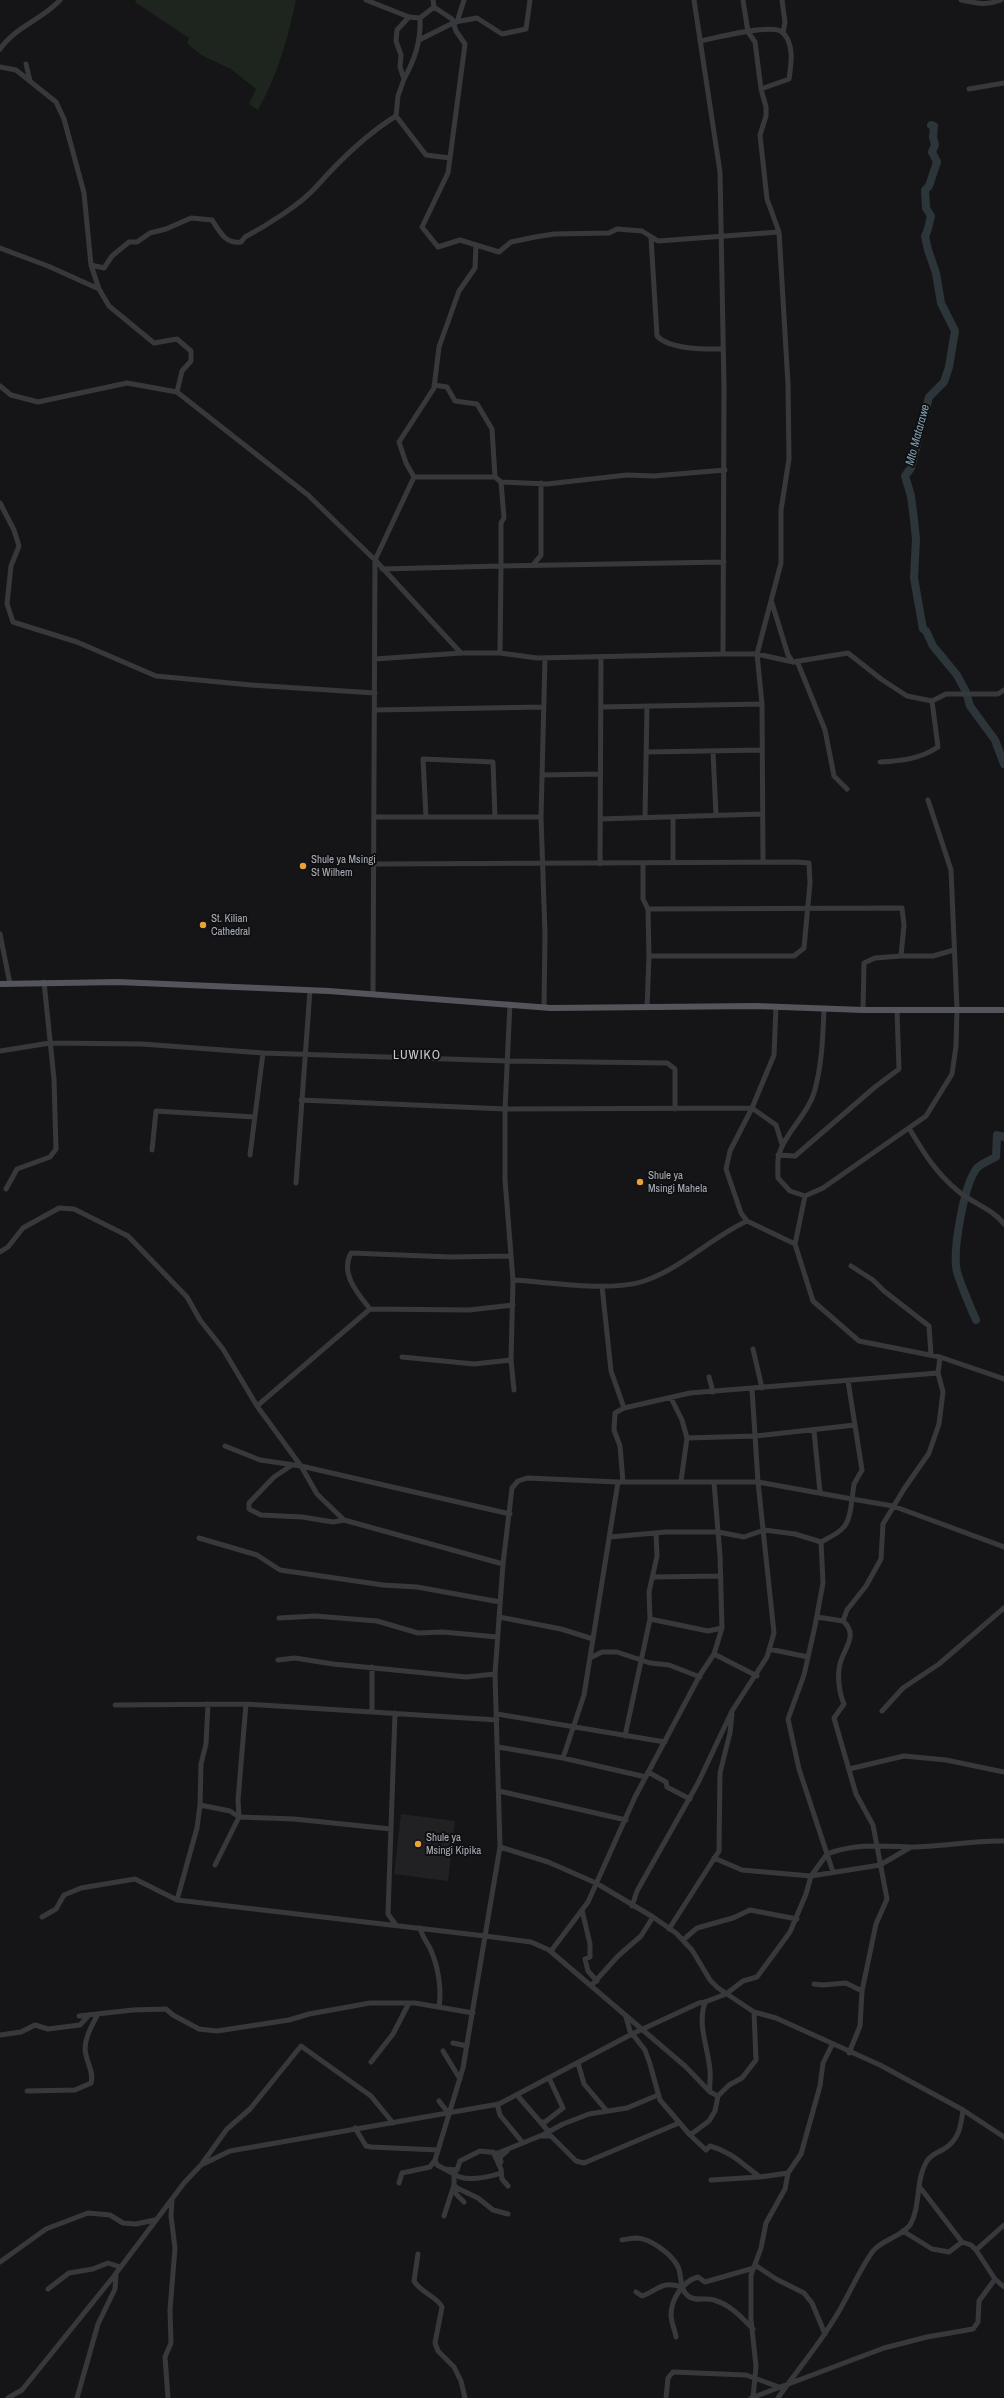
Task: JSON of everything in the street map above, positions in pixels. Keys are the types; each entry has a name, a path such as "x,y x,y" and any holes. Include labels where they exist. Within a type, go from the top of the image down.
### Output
{"main road":[{"path":"0,984 44,982 118,982 310,990 544,1007 647,1008 776,1006 863,1010 1004,1010"}],"street":[{"path":"0,49 16,32 38,19 60,0"},
{"path":"366,0 409,17 420,18 434,7"},
{"path":"432,0 434,7 450,16 456,22"},
{"path":"464,0 456,22 456,32 465,44 450,158 446,178 422,227 438,247 460,240 498,252 511,242 535,237 554,234 609,233 618,229 642,231 658,241 721,235 779,232"},
{"path":"420,39 445,29 456,22 477,18 502,34 526,29 528,24 530,0"},
{"path":"694,0 720,172 725,470 723,654"},
{"path":"743,0 748,32 755,42 760,89 766,107 766,116 760,135 767,199 779,232 790,441 789,459 781,510 781,563 772,602 757,654 762,704 761,814 763,862"},
{"path":"760,89 789,79 792,58 783,33 785,22 782,0"},
{"path":"961,0 980,4 990,4 1001,0"},
{"path":"404,80 400,67 401,55 396,41 397,30 409,17"},
{"path":"420,18 420,39 411,66 398,96 396,116 426,156 450,158"},
{"path":"700,41 748,32 778,30 783,33"},
{"path":"26,64 30,81"},
{"path":"0,67 16,70 56,102 64,119 84,193 92,265 99,289 109,306 154,343 177,339 191,351 191,361 182,371 177,392"},
{"path":"969,88 1004,83"},
{"path":"92,265 104,268 120,247 191,218 212,220 226,241 233,243 240,242 245,237 284,213 316,188 375,129 396,116"},
{"path":"651,238 657,336 665,341 678,345 696,348 723,349"},
{"path":"414,477 406,463 399,442 434,388 439,347 459,291 475,268 476,245"},
{"path":"0,248 48,266 99,289"},
{"path":"0,386 11,395 38,402 127,383 177,392 308,496 375,560 461,653"},
{"path":"434,385 447,387 455,401 478,404 492,430 495,477"},
{"path":"414,477 495,477 501,482 540,483 628,475 654,476 725,470"},
{"path":"373,994 376,659 375,560 414,477"},
{"path":"500,653 501,523 504,518 501,482"},
{"path":"533,566 541,556 540,483"},
{"path":"0,503 14,530 19,546 10,566 7,604 13,622 77,642 156,676 251,686 375,694"},
{"path":"375,570 724,562"},
{"path":"772,602 788,655 795,661 825,730 834,776 847,789"},
{"path":"376,659 461,653 500,653 545,658 757,654 795,661 848,654 907,696 932,701 946,694 998,694 1004,690"},
{"path":"544,1007 545,934 541,817 545,658"},
{"path":"600,864 601,658"},
{"path":"880,762 906,761 928,754 938,747 932,701"},
{"path":"601,707 762,704"},
{"path":"646,817 647,706"},
{"path":"375,710 544,707"},
{"path":"647,752 762,750"},
{"path":"713,751 716,815"},
{"path":"426,817 423,759 493,762 495,817"},
{"path":"542,775 600,774"},
{"path":"824,1008 823,1034 814,1093 805,1113 786,1137 778,1155 778,1178 790,1191 805,1196 823,1188 926,1116 952,1074 956,1046 957,1009 951,870 928,800"},
{"path":"600,819 761,814"},
{"path":"375,817 541,817"},
{"path":"673,817 673,863"},
{"path":"375,864 809,863 810,883 806,907 804,948 794,956 649,956"},
{"path":"643,864 643,899 648,909 649,956 647,1008"},
{"path":"648,909 806,907 902,908 904,925 901,956"},
{"path":"0,934 10,984"},
{"path":"863,1010 864,963 875,958 933,956 954,950"},
{"path":"6,1189 17,1169 50,1158 56,1150 50,1043 44,982"},
{"path":"296,1183 310,990"},
{"path":"510,1004 505,1109 505,1180 513,1280 511,1360 514,1390"},
{"path":"776,1006 774,1055 752,1108 730,1151 726,1169 741,1213 748,1221 795,1244"},
{"path":"778,1155 795,1156 875,1087 899,1069 897,1010"},
{"path":"0,1051 50,1043 142,1044 263,1053 508,1061 667,1063 675,1069 675,1109"},
{"path":"250,1155 263,1053"},
{"path":"301,1100 505,1109 752,1108 776,1125 781,1138 782,1146"},
{"path":"152,1150 156,1111 255,1117"},
{"path":"908,1128 935,1170 960,1192 983,1206 1004,1224"},
{"path":"805,1196 800,1213 795,1244 813,1301 859,1341 940,1357 1004,1379"},
{"path":"0,1252 8,1247 23,1228 59,1208 74,1209 128,1236 187,1297 200,1320 223,1349 257,1406 301,1466 317,1494 344,1520"},
{"path":"513,1280 602,1286 646,1281 666,1271 726,1231 748,1221"},
{"path":"370,1309 359,1296 348,1274 346,1262 351,1253 450,1257 510,1256"},
{"path":"851,1266 873,1280 884,1291 929,1326 932,1355"},
{"path":"602,1286 610,1371 624,1408"},
{"path":"257,1406 370,1309 469,1310 513,1305"},
{"path":"753,1349 762,1388"},
{"path":"402,1357 474,1364 511,1360"},
{"path":"843,1621 847,1610 866,1586 881,1560 883,1524 893,1506 929,1453 939,1424 943,1392 938,1373 940,1357"},
{"path":"564,1758 572,1728 584,1695 620,1482 620,1446 614,1430 615,1413 624,1408 671,1398 713,1392 938,1373"},
{"path":"709,1376 713,1392"},
{"path":"610,1537 656,1533 718,1532 744,1537 764,1530 795,1534 821,1542 844,1530 850,1514 854,1484 862,1470 848,1381"},
{"path":"632,1906 637,1891 690,1799 715,1750 732,1711 757,1676 769,1649 774,1633 758,1482 752,1389"},
{"path":"671,1398 682,1420 687,1438 681,1481"},
{"path":"687,1438 756,1436 814,1431 855,1425"},
{"path":"814,1431 820,1492"},
{"path":"225,1446 260,1460 301,1466 510,1514"},
{"path":"292,1465 274,1477 249,1503 249,1509 261,1515 308,1518 333,1522 344,1520 503,1564"},
{"path":"399,2183 402,2173 430,2167 435,2160 460,2079 473,2013 500,1847 495,1674 503,1564 512,1488 518,1481 527,1478 620,1482 758,1482 893,1506 1004,1547"},
{"path":"550,1951 582,1910 647,1775 714,1654 722,1628 721,1576 714,1482"},
{"path":"625,1736 650,1619 649,1592 654,1577 657,1556 656,1533"},
{"path":"199,1538 256,1555 280,1570 383,1585 417,1587 500,1602"},
{"path":"821,1542 823,1584 817,1617 808,1657 788,1719 799,1769 833,1872"},
{"path":"654,1577 721,1576"},
{"path":"882,1711 903,1688 939,1664 1004,1608"},
{"path":"279,1618 315,1616 377,1621 418,1633 443,1632 497,1637"},
{"path":"499,1617 561,1629 593,1639"},
{"path":"817,1617 843,1621 849,1626 851,1639 840,1664 840,1696 844,1704 834,1718 856,1794 872,1825 887,1899 876,1924 862,1991 860,2026 849,2053"},
{"path":"650,1619 708,1631 722,1628"},
{"path":"769,1649 808,1657"},
{"path":"590,1658 608,1650 641,1658 650,1663 669,1665 700,1677"},
{"path":"714,1654 757,1676"},
{"path":"278,1660 296,1658 466,1676 495,1674"},
{"path":"372,1667 372,1710"},
{"path":"177,1900 184,1870 193,1848 200,1805 201,1764 206,1744 208,1704"},
{"path":"215,1865 239,1817 238,1800 246,1704"},
{"path":"115,1705 246,1704 372,1710 458,1719 497,1720"},
{"path":"670,1929 719,1851 720,1773 730,1733 732,1711"},
{"path":"396,1712 390,1829 388,1914 396,1925"},
{"path":"497,1714 572,1728 665,1742"},
{"path":"498,1747 564,1758 647,1775 666,1782 667,1787 690,1799"},
{"path":"848,1769 904,1756 946,1760 1004,1772"},
{"path":"499,1792 626,1820"},
{"path":"200,1805 230,1811 239,1817 294,1819 390,1829"},
{"path":"201,2165 230,2151 355,2128 449,2114 497,2104 632,2034 699,2003 726,1994 743,1981 757,1977 790,1932 797,1919 812,1876 827,1854 855,1846 877,1844 911,1847 1004,1841"},
{"path":"500,1847 548,1862 596,1883 632,1906 653,1917 670,1929 683,1940 698,1958 710,1980 726,1994 754,2012 776,2018 880,2066 963,2110 1004,2137"},
{"path":"714,1858 742,1870 812,1876 880,1865 911,1847"},
{"path":"42,1917 56,1909 64,1895 81,1888 135,1879 177,1900 531,1942 550,1951 685,2066 710,2092 718,2096"},
{"path":"582,1910 590,1944 590,1957 585,1960 588,1971 597,1981"},
{"path":"683,1940 697,1928 733,1918 750,1910 797,1919"},
{"path":"591,1986 618,1956 641,1936 653,1917"},
{"path":"420,1928 432,1952 440,1980 441,1993 439,2007"},
{"path":"814,1984 823,1986 846,1983 862,1991"},
{"path":"79,2016 166,2009 173,2015 199,2029 217,2031 289,2020 309,2014 370,2003 409,2002 473,2013"},
{"path":"371,2062 393,2034 409,2002"},
{"path":"705,2002 702,2012 704,2045 710,2070 710,2092"},
{"path":"690,2135 708,2121 715,2111 718,2096 729,2085 742,2078 756,2060 754,2012"},
{"path":"624,2013 632,2034 645,2050 658,2095 664,2106 690,2135 706,2150 710,2146 727,2152 745,2163 760,2177"},
{"path":"28,2091 75,2090 91,2082 93,2076 85,2054 91,2026 98,2014"},
{"path":"0,2035 22,2032 35,2024 48,2029 80,2025 89,2015"},
{"path":"453,2043 467,2046"},
{"path":"832,2045 823,2063 820,2086 801,2154 788,2173 785,2189 766,2223 761,2248 751,2275 751,2320 754,2330 754,2379 752,2398 788,2383 884,2348 927,2337 973,2329 978,2322 979,2301 995,2278"},
{"path":"8,2398 22,2390 116,2273 172,2198 201,2165 227,2129 250,2109 293,2053 301,2046 371,2096 393,2123"},
{"path":"443,2051 460,2079"},
{"path":"578,2063 584,2084 607,2111"},
{"path":"541,2122 545,2122 563,2108 549,2078"},
{"path":"516,2095 549,2132"},
{"path":"444,2216 454,2185 455,2172 460,2161 476,2152 493,2152 524,2144 563,2124 589,2114 627,2108 658,2095"},
{"path":"439,2101 449,2114"},
{"path":"497,2104 500,2115 524,2144"},
{"path":"778,2398 825,2334 872,2253 885,2240 908,2227 913,2216 919,2186 927,2161 934,2153 951,2143 960,2130 963,2110"},
{"path":"540,2136 551,2136 576,2161 584,2163 679,2123"},
{"path":"355,2128 366,2146 438,2150"},
{"path":"499,2165 501,2162 500,2157 508,2149"},
{"path":"493,2152 508,2186"},
{"path":"435,2160 437,2165 445,2170 455,2172 463,2178 474,2178 501,2173"},
{"path":"711,2180 760,2177 788,2173"},
{"path":"454,2185 456,2194 464,2202"},
{"path":"454,2185 478,2198 493,2210 508,2214"},
{"path":"919,2186 962,2242 971,2245 976,2250 995,2278 1004,2288"},
{"path":"168,2398 165,2357 171,2343 170,2310 175,2248 171,2216 172,2198"},
{"path":"0,2262 46,2229 88,2213 110,2215 123,2223 136,2224 155,2220"},
{"path":"976,2250 1004,2225"},
{"path":"903,2231 932,2249 949,2252 962,2242"},
{"path":"622,2240 637,2238 648,2241 659,2248 677,2265 682,2287 688,2296 698,2299 714,2300 733,2309 754,2330"},
{"path":"418,2254 414,2281 424,2293 441,2303 442,2308 435,2343 438,2351 454,2367 461,2381 465,2398"},
{"path":"48,2289 69,2273 93,2269 108,2263 120,2266"},
{"path":"676,2336 671,2315 682,2287 690,2279 698,2277 705,2282 754,2266"},
{"path":"754,2266 776,2280 804,2293 812,2303 825,2334"},
{"path":"77,2398 98,2324 115,2289 116,2273"},
{"path":"636,2292 642,2296 659,2286 671,2284 682,2287"},
{"path":"666,2398 668,2378 673,2372 746,2375 779,2387"}],"shaded area":[{"path":"136,0 296,0 281,56 271,84 258,110 249,104 256,89 231,69 201,55 187,43 189,38 135,2"},
{"path":"401,1814 455,1821 448,1881 394,1874"}],"waterway":[{"name":"Mto Matarawe","path":"931,125 934,126 933,137 935,145 932,152 937,162 929,186 925,190 926,208 931,216 925,236 936,273 941,303 955,331 949,367 944,382 929,397 911,468 905,476 911,496 916,539 914,578 923,629 926,631 933,646 957,675 966,692 970,706 995,740 1004,764"},
{"name":"Mto Matarawe","path":"976,1320 957,1272 956,1250 960,1218 972,1176 977,1168 996,1157 997,1135 1004,1137"}],"place":[{"name":"Shule ya Msingi St Wilhem","path":"303,866"},
{"name":"St. Kilian Cathedral","path":"203,925"},
{"name":"Shule ya Msingi Mahela","path":"640,1182"},
{"name":"Shule ya Msingi Kipika","path":"418,1844"}],"district":[{"name":"LUWIKO","path":"417,1056"}]}
